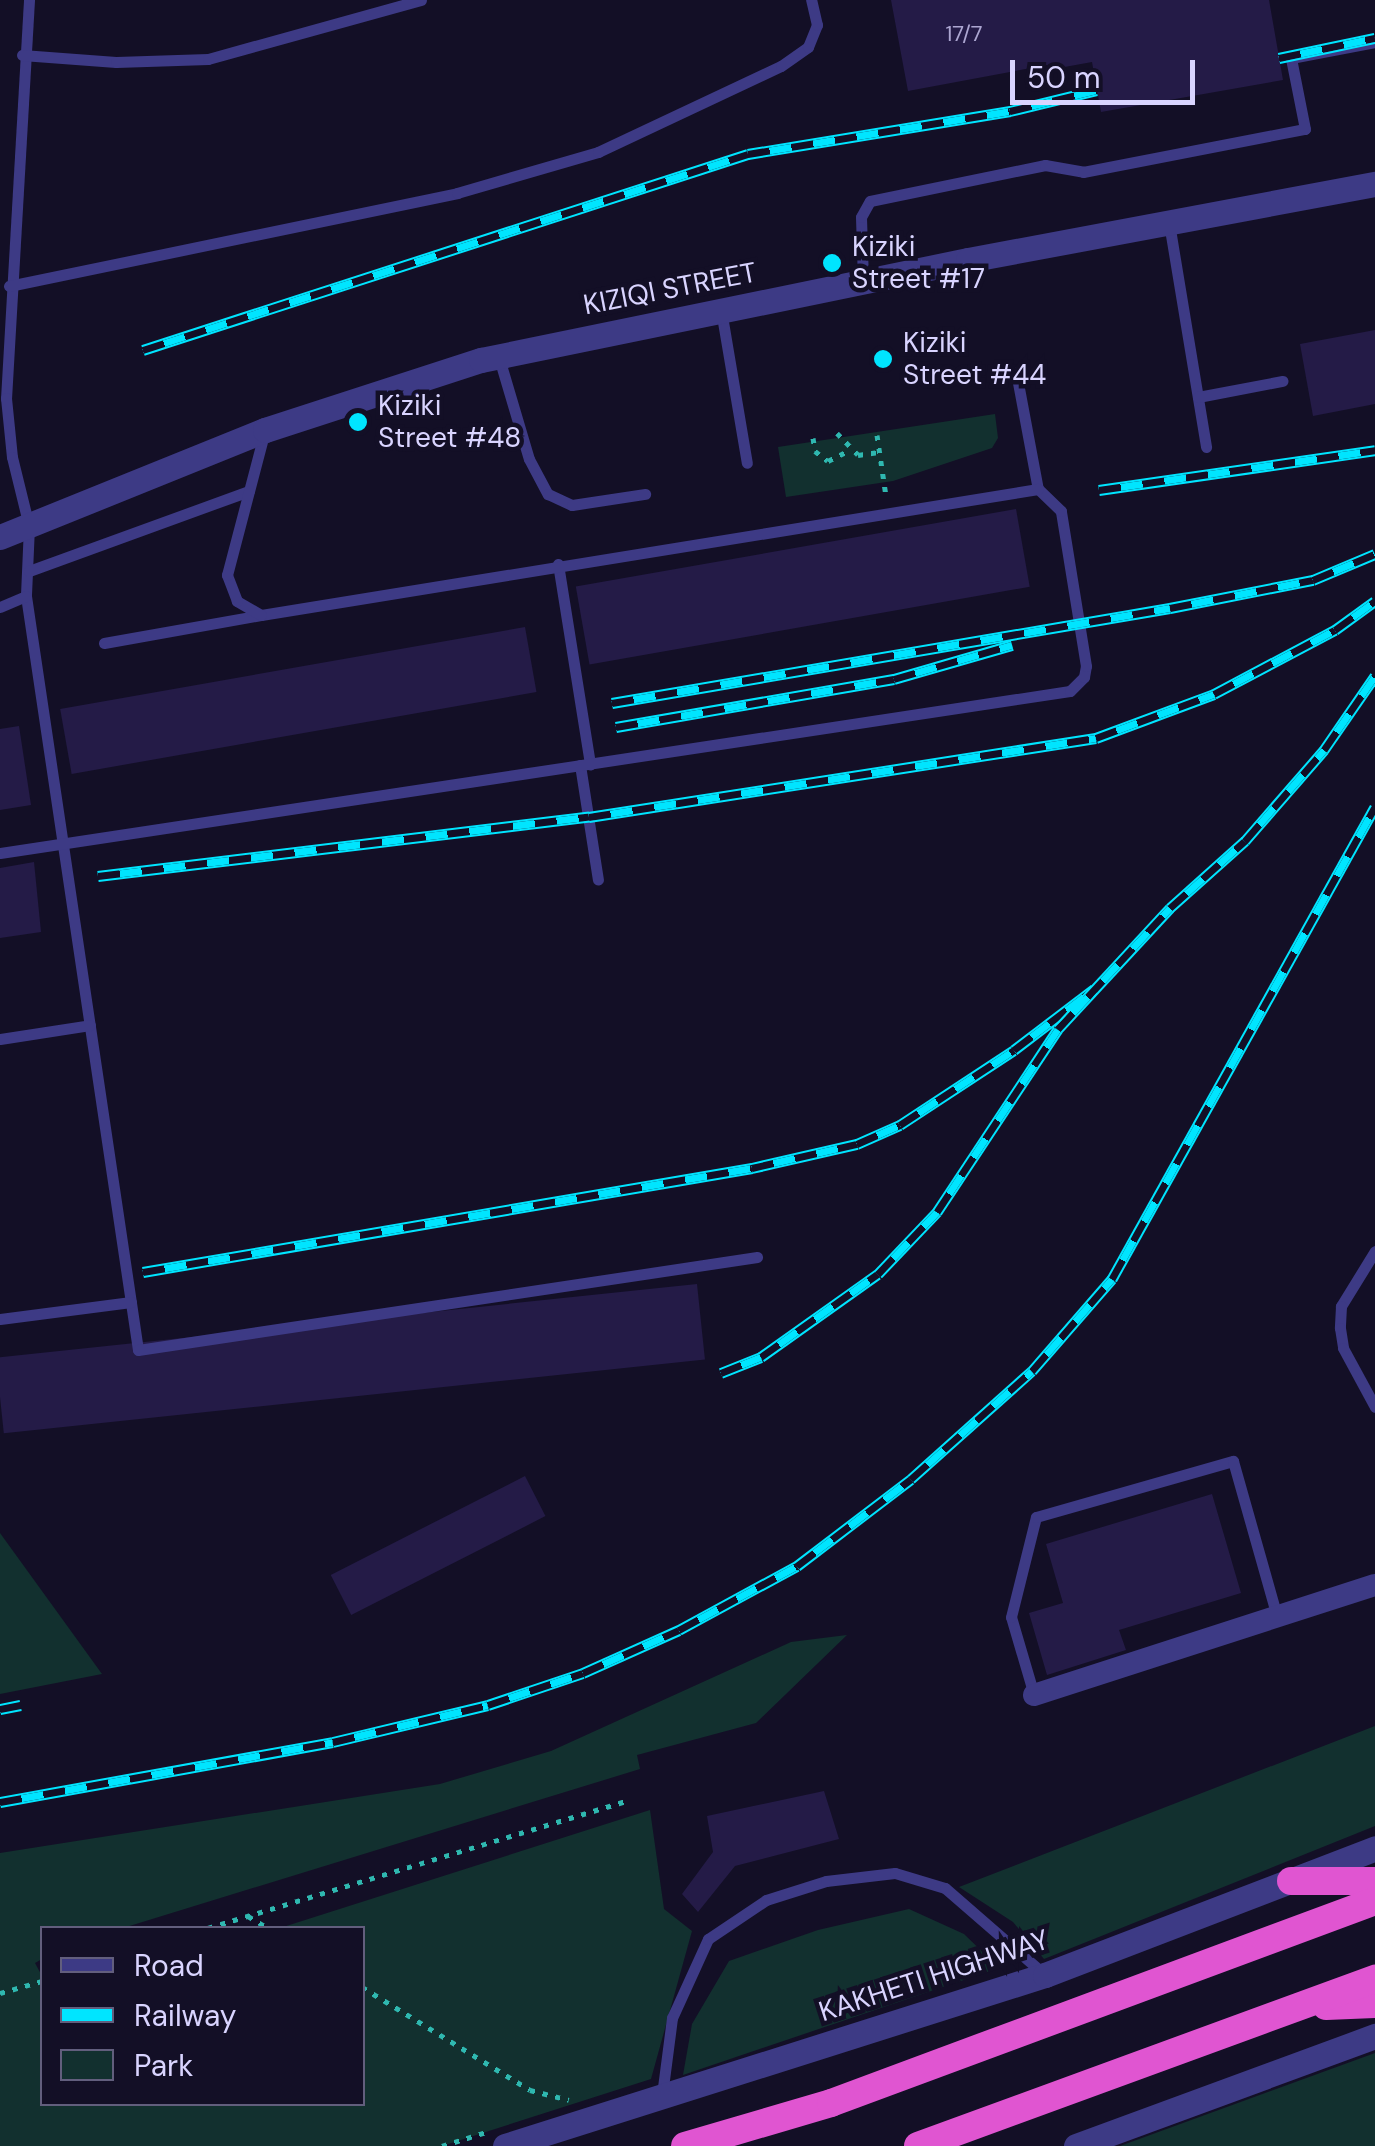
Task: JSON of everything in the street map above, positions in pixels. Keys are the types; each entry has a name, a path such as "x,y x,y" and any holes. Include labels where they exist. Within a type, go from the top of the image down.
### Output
{"highway":[{"path":"1292,1881 1375,1881"},
{"path":"685,2146 831,2103 1375,1901"},
{"path":"918,2146 1375,1979"},
{"path":"1304,2006 1375,2004"}],"street":[{"name":"KIZIQI STREET","path":"0,537 265,430 498,356 863,281 1375,184"},
{"path":"1034,1695 1375,1585"},
{"name":"KAKHETI HIGHWAY","path":"506,2146 1045,1975 1375,1848"},
{"path":"1076,2146 1375,2036"}],"lane":[{"path":"29,0 22,55 6,398 12,457 30,526 26,596 138,1350 757,1257"},
{"path":"22,55 116,62 208,59 421,0"},
{"path":"9,286 457,193 598,152 781,66 808,46 817,26 811,0"},
{"path":"863,281 861,217 870,201 1045,165 1083,172 1305,129 1292,58 1375,42"},
{"path":"1169,222 1206,448"},
{"path":"721,310 748,463"},
{"path":"498,356 529,459 548,494 572,505 645,494"},
{"path":"0,853 1070,690 1084,678 1082,635 1061,512 1038,489 1016,372"},
{"path":"1198,397 1282,381"},
{"path":"260,615 236,601 227,575 265,430"},
{"path":"104,643 558,564 1038,489"},
{"path":"30,572 249,492"},
{"path":"558,564 598,880"},
{"path":"0,607 26,596"},
{"path":"0,1039 90,1025"},
{"path":"1375,1251 1341,1306 1340,1328 1343,1348 1375,1407"},
{"path":"0,1319 131,1302"},
{"path":"1034,1695 1010,1617 1036,1517 1233,1461 1277,1616"},
{"path":"662,2098 672,2018 708,1939 766,1900 826,1881 894,1873 945,1888 1045,1975"}],"path":[{"path":"837,433 858,455 880,452"},
{"path":"877,435 888,510"},
{"path":"813,438 815,451 828,461 850,450"},
{"path":"215,1926 625,1800"},
{"path":"248,1916 265,1926"},
{"path":"0,1993 40,1981"},
{"path":"365,1989 530,2090 578,2102"}],"green space":[{"path":"995,414 998,438 992,448 893,481 786,497 778,447"},
{"path":"0,1533 102,1674 0,1694"},
{"path":"847,1635 756,1723 637,1755 640,1769 130,1926 40,1926 40,1960 35,1963 40,1972 40,2106 365,2106 365,1926 286,1926 650,1810 664,1909 692,1931 651,2079 442,2146 0,2146 0,1853 440,1784 551,1751 791,1642"},
{"path":"1375,1726 1375,1826 1044,1959 1013,1922 959,1887"},
{"path":"909,1909 964,1934 999,1968 683,2075 692,2024 729,1961 818,1930"},
{"path":"1375,2053 1375,2146 1120,2146"}],"building":[{"path":"891,0 1269,0 1283,80 1101,112 1092,62 1048,70 1047,65 908,91"},
{"path":"1375,330 1375,404 1313,416 1300,344"},
{"path":"1016,509 1030,587 590,664 576,587"},
{"path":"525,627 536,692 72,774 60,709"},
{"path":"19,726 31,805 0,810 0,729"},
{"path":"34,862 41,932 0,938 0,868"},
{"path":"697,1284 705,1360 4,1433 0,1357"},
{"path":"525,1476 545,1516 351,1615 331,1575"},
{"path":"1212,1494 1241,1593 1119,1630 1126,1650 1047,1675 1029,1613 1063,1603 1046,1544"},
{"path":"824,1791 839,1839 735,1866 698,1912 682,1894 713,1852 707,1816"}],"railway":[{"path":"1279,58 1375,38"},
{"path":"143,350 748,154 1010,111 1097,90"},
{"path":"1099,490 1375,450"},
{"path":"612,703 1170,608 1313,580 1375,554"},
{"path":"98,876 589,817 1096,738 1214,694 1335,630 1375,601"},
{"path":"616,727 894,679 1012,645"},
{"path":"721,1373 761,1357 878,1274 937,1212 1058,1029 1170,908 1245,841 1324,750 1375,676"},
{"path":"0,1802 333,1742 488,1705 583,1673 679,1630 797,1566 911,1479 1032,1371 1112,1279 1375,807"},
{"path":"143,1272 752,1168 857,1144 900,1125 1014,1050 1094,989"},
{"path":"0,1709 21,1705"}],"place":[{"name":"Kiziki Street #17","path":"832,263"},
{"name":"Kiziki Street #44","path":"883,359"},
{"name":"Kiziki Street #48","path":"358,422"}]}
